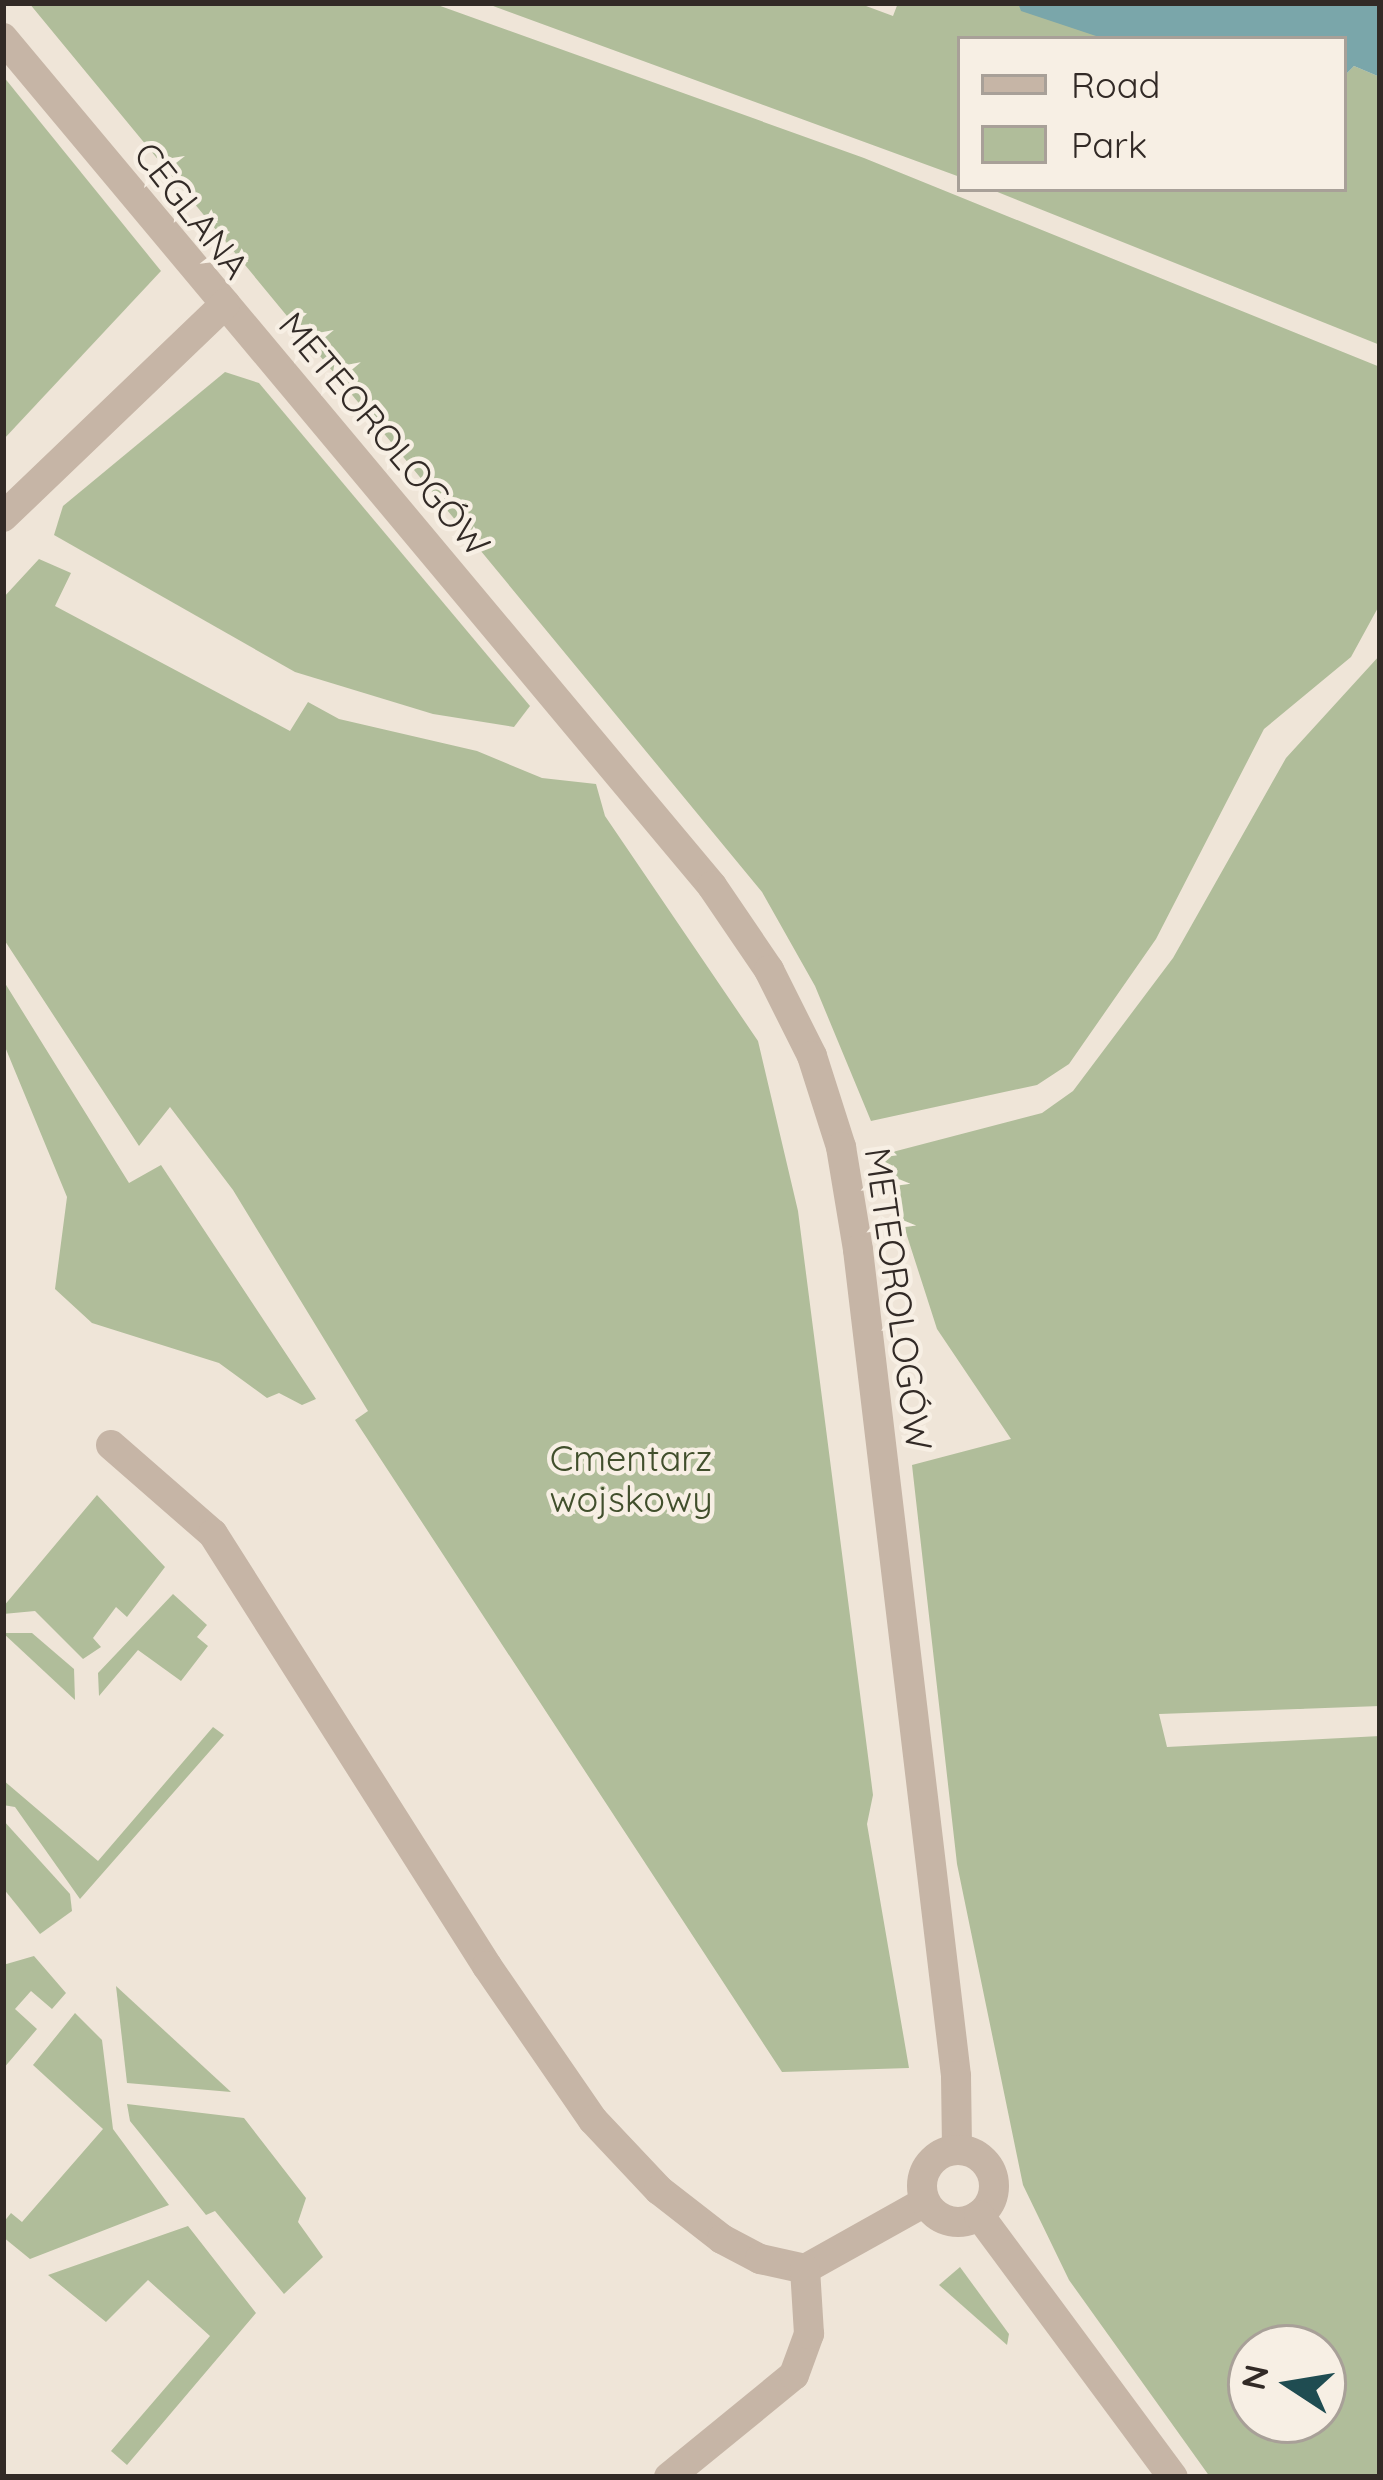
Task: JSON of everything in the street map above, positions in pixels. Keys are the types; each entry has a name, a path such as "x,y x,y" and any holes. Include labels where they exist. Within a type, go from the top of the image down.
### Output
{"street":[{"name":"CEGLANA","path":"3,38 225,304 3,517"},
{"name":"METEOROLOGÓW","path":"225,304 712,886 769,970 812,1056 841,1147 858,1250 956,2076 957,2149"},
{"path":"111,1444 213,1534 487,1966 610,2143 722,2239 760,2259 805,2269 925,2202"},
{"path":"925,2202 929,2162 957,2149 982,2158 994,2181 979,2216"},
{"path":"925,2202 949,2221 979,2216"},
{"path":"979,2216 1173,2477"},
{"path":"669,2477 794,2375 809,2334 805,2269"}],"green space":[{"path":"29,3 432,3 864,158 1380,367 1380,604 1351,657 1264,729 1156,939 1069,1064 1037,1085 871,1121 815,986 762,892"},
{"path":"485,3 858,3 893,16 898,3 1018,3 1098,36 957,36 957,176"},
{"path":"1354,66 1380,77 1380,345 998,192 1347,192 1347,73"},
{"path":"3,76 161,271 3,440"},
{"path":"225,372 259,383 530,706 514,727 433,714 295,672 54,535 63,506"},
{"name":"Cmentarz wojskowy","path":"39,559 71,573 55,606 290,731 308,702 339,719 477,751 542,778 596,784 605,816 758,1041 798,1211 873,1795 867,1824 909,2068 782,2072 355,1420 368,1411 233,1190 170,1107 139,1146 3,938 3,598"},
{"path":"1380,655 1380,1706 1159,1714 1167,1747 1380,1736 1380,2477 1210,2477 1069,2280 1023,2185 957,1864 912,1465 1011,1439 937,1329 881,1155 1042,1113 1073,1091 1173,958 1286,758"},
{"path":"3,980 129,1183 161,1165 316,1399 302,1405 279,1393 267,1398 219,1363 92,1323 55,1289 67,1197 3,1042"},
{"path":"97,1495 165,1567 127,1617 116,1607 93,1638 101,1647 83,1659 35,1611 3,1614 3,1607"},
{"path":"173,1594 207,1625 197,1637 208,1646 181,1681 138,1650 99,1696 98,1673"},
{"path":"3,1633 32,1633 74,1669 75,1700"},
{"path":"213,1727 224,1735 80,1899 15,1807 3,1805 3,1780 98,1861"},
{"path":"3,1820 70,1894 72,1911 40,1934 3,1888"},
{"path":"34,1956 66,1993 52,2009 31,1991 15,2009 37,2029 3,2069 3,1965"},
{"path":"116,1986 231,2092 127,2083"},
{"path":"75,2013 102,2040 113,2129 169,2205 30,2259 3,2237 3,2223 11,2213 22,2222 103,2129 33,2065"},
{"path":"127,2104 244,2118 306,2198 298,2222 323,2257 284,2294 215,2211 206,2215 130,2121"},
{"path":"188,2226 256,2313 127,2465 111,2451 210,2336 148,2280 106,2322 48,2275"},
{"path":"960,2267 1009,2334 1007,2345 939,2285"}],"water":[{"path":"1018,3 1380,3 1380,77 1354,66 1347,73 1347,36 1096,36 1021,11"}]}
